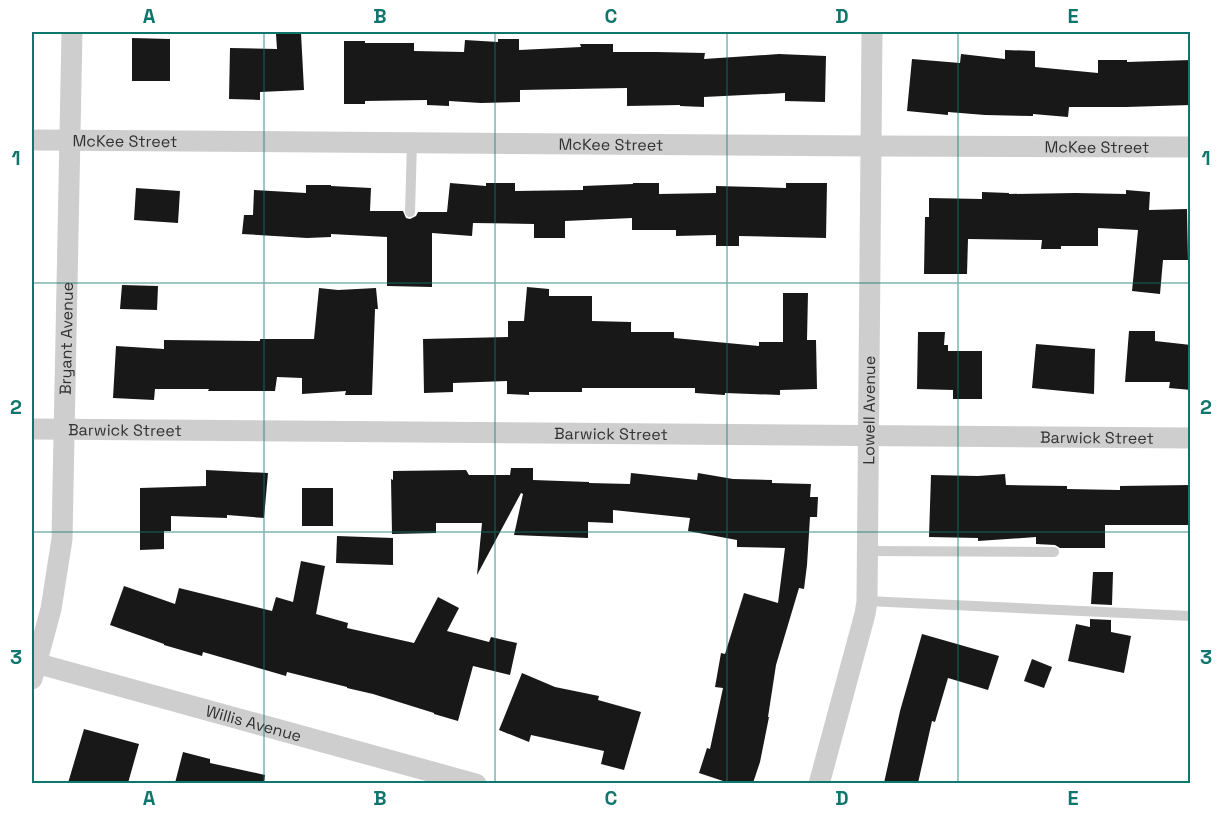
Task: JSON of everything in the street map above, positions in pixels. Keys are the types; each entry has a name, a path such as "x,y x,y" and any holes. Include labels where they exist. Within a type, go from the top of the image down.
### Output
{"street":[{"name":"Bryant Avenue","path":"33,668 51,609 62,539 72,32"},
{"name":"Lowell Avenue","path":"819,783 867,601 872,32"},
{"name":"McKee Street","path":"32,140 1191,147"},
{"name":"Barwick Street","path":"32,429 1191,438"},
{"name":"Willis Avenue","path":"33,668 476,783"}],"lane":[{"path":"410,212 412,142"},
{"path":"866,551 1054,552"},
{"path":"867,601 1191,616"}],"building":[{"path":"301,33 304,90 260,92 260,100 229,99 230,48 277,49 276,34"},
{"path":"132,38 170,39 170,81 132,81"},
{"path":"498,39 519,39 519,50 581,47 580,44 613,44 613,52 705,53 704,59 779,54 826,56 825,102 785,101 785,93 704,97 704,107 627,106 627,88 520,90 520,102 449,101 449,106 427,105 427,100 365,101 365,104 344,104 344,41 414,43 414,51 464,52 465,40 498,42"},
{"path":"1005,50 1035,51 1035,67 1098,73 1098,60 1127,60 1127,62 1191,60 1191,105 1069,107 1068,117 948,112 948,115 907,111 912,59 960,63 961,54 1005,59"},
{"path":"450,183 486,186 486,183 515,183 515,191 583,190 583,186 659,183 659,194 716,193 716,186 786,188 786,183 827,183 826,238 739,236 739,246 716,246 716,235 676,236 676,230 632,230 632,218 565,221 565,238 534,238 534,224 473,223 472,236 432,233 432,287 387,286 387,237 331,234 331,237 307,238 242,234 244,215 253,215 254,190 306,193 306,185 371,188 370,211 403,211 406,218 410,219 418,212 447,212"},
{"path":"136,188 180,191 178,223 134,220"},
{"path":"1126,190 1150,192 1149,210 1187,209 1188,260 1163,260 1160,294 1132,291 1138,230 1098,228 1098,246 1061,246 1061,249 1041,249 1042,240 968,239 967,274 924,274 925,217 929,217 929,198 982,199 982,192 1126,194"},
{"path":"122,285 158,286 157,310 120,309"},
{"path":"527,287 549,289 549,296 592,296 592,321 631,322 631,332 674,332 674,338 759,346 759,342 783,342 783,293 808,293 807,340 816,340 817,389 780,390 780,395 725,393 725,395 695,393 695,388 582,388 582,392 529,392 529,395 507,394 507,381 453,383 453,392 424,393 423,339 508,337 508,321 524,321"},
{"path":"319,288 338,290 376,288 378,309 375,309 372,395 345,395 346,391 302,394 302,378 277,377 275,391 155,389 154,400 113,398 116,346 164,349 164,340 314,339"},
{"path":"1129,331 1155,331 1155,341 1191,345 1191,390 1169,388 1170,382 1125,382"},
{"path":"918,332 945,332 944,345 948,345 948,351 982,351 982,399 953,399 953,390 917,389"},
{"path":"1036,344 1095,349 1094,394 1032,388"},
{"path":"511,468 533,468 533,480 589,483 630,484 631,473 697,480 698,473 733,479 772,480 772,483 811,484 810,497 818,497 817,517 810,517 804,589 799,588 776,665 769,717 760,762 753,783 729,783 699,773 707,748 710,749 723,688 715,687 721,653 725,654 744,593 778,603 785,548 737,547 737,540 688,531 690,518 613,510 613,523 588,522 588,538 514,535 523,494 521,493 477,575 482,523 436,523 436,533 392,534 391,479 393,480 393,471 466,470 469,475 510,475"},
{"path":"206,470 268,473 264,518 227,515 227,518 171,516 171,531 164,531 164,549 140,550 140,488 206,486"},
{"path":"1005,474 1006,485 1067,486 1067,489 1120,490 1120,486 1191,485 1191,525 1105,525 1105,548 1060,548 1055,545 1036,544 1036,537 978,541 978,538 929,537 931,475"},
{"path":"302,488 333,488 333,526 302,526"},
{"path":"337,536 393,538 393,565 336,563"},
{"path":"301,561 325,566 316,614 348,623 347,628 414,643 438,597 459,608 447,631 489,642 491,637 517,643 510,675 473,666 458,721 347,687 287,672 286,676 203,652 202,656 110,625 124,586 175,604 179,588 272,611 276,597 293,602"},
{"path":"1093,572 1113,572 1112,605 1091,604"},
{"path":"1090,619 1111,620 1111,632 1131,636 1124,673 1068,661 1076,624 1090,627"},
{"path":"922,634 999,656 988,690 948,678 935,722 932,721 918,783 884,783 900,711"},
{"path":"1032,659 1052,667 1044,688 1024,681"},
{"path":"522,673 555,687 599,696 598,700 641,712 624,770 601,764 604,751 531,735 529,742 499,730"},
{"path":"84,729 139,744 128,783 68,783"},
{"path":"183,752 210,759 210,763 265,775 264,783 175,783"}]}
